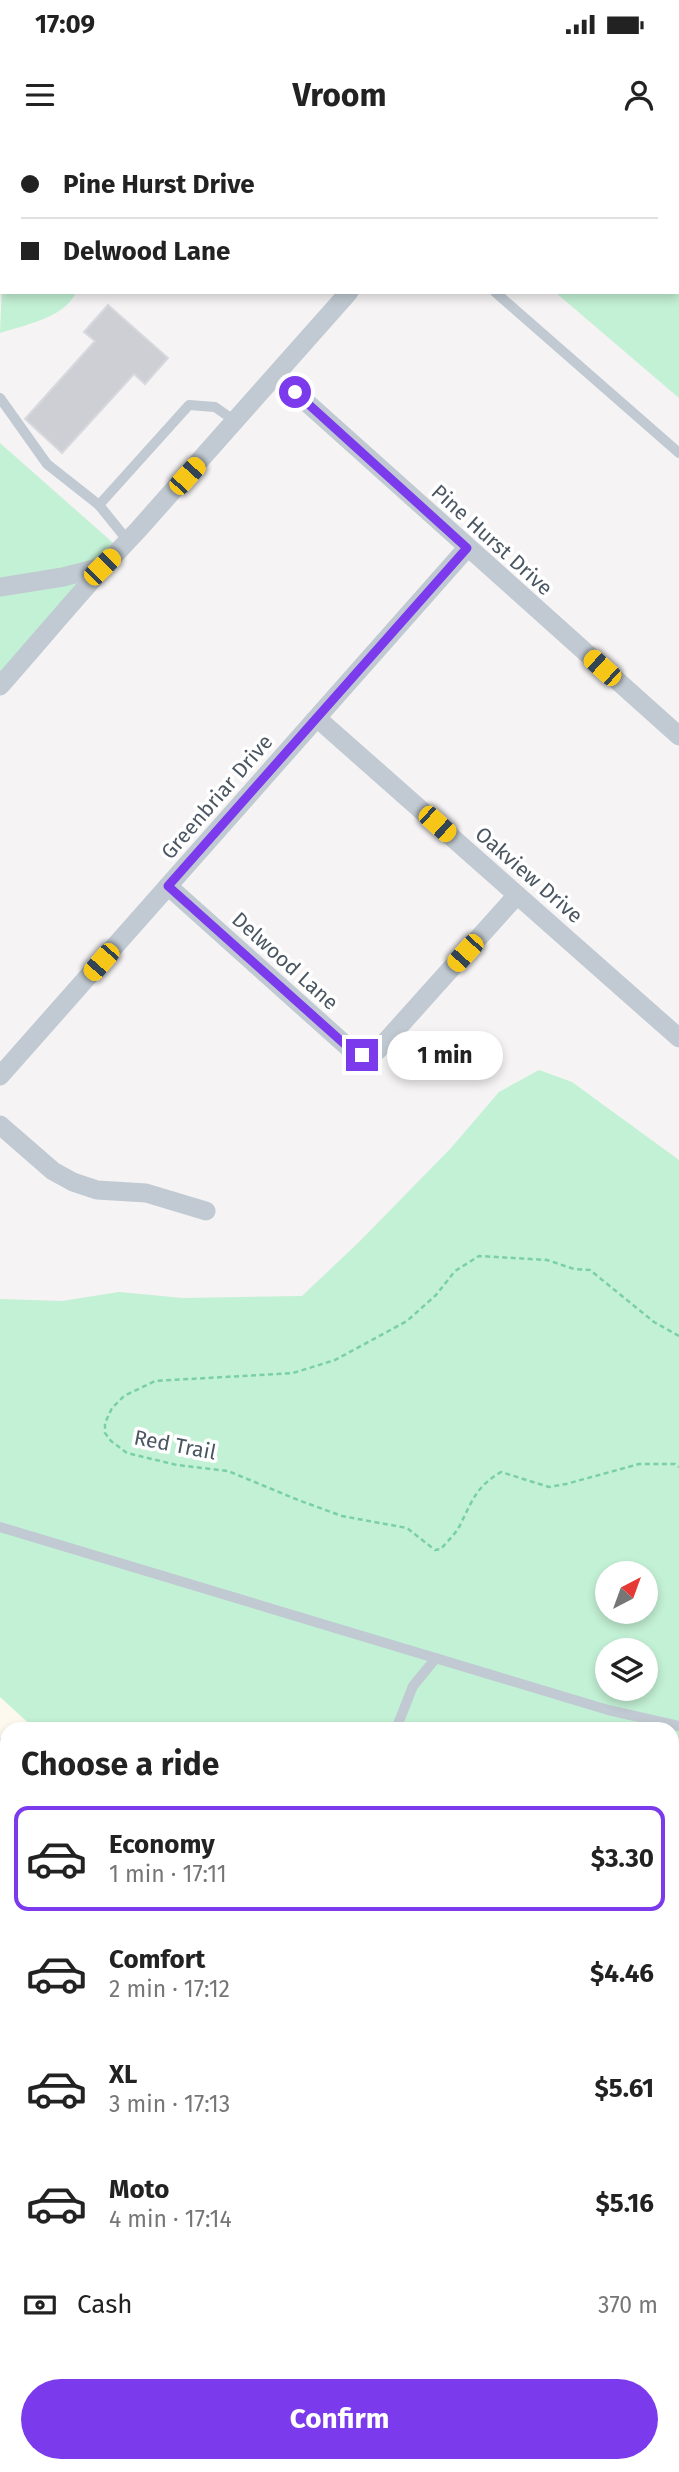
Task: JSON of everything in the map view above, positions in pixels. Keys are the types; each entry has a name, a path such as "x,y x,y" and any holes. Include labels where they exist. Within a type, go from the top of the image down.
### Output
{"street":[{"path":"0,686 80,596 102,567 236,421 347,294"},
{"name":"Pine Hurst Drive","path":"276,375 679,736"},
{"name":"Greenbriar Drive","path":"0,1076 467,548"},
{"path":"0,587 63,577 102,567"},
{"name":"Oakview Drive","path":"317,718 679,1038"},
{"name":"Delwood Lane","path":"168,886 349,1048 357,1054 367,1055 378,1050 517,895"},
{"path":"0,1125 53,1171 73,1182 97,1190 146,1193 206,1211"}],"lane":[{"path":"497,294 679,453"},
{"path":"0,398 47,464 99,505 128,541"},
{"path":"99,505 189,405 215,407 236,421"},
{"path":"0,1527 608,1710 661,1722"},
{"path":"399,1722 413,1686 436,1658"}],"path":[{"name":"Red Trail","path":"679,1336 654,1322 590,1270 573,1269 547,1260 479,1256 454,1271 436,1295 407,1321 335,1360 293,1373 155,1381 124,1396 112,1408 105,1423 105,1433 127,1453 177,1465 228,1471 332,1512 407,1528 435,1550 441,1549 455,1533 480,1487 501,1472 549,1486 566,1485 639,1464 676,1464 679,1467"}],"shaded area":[{"path":"0,1697 27,1722 0,1722"}],"green space":[{"path":"2,294 75,294 71,301 53,314 0,333"},
{"path":"557,294 679,294 679,398"},
{"path":"0,443 120,549 0,686"},
{"path":"539,1070 572,1082 679,1160 679,1722 27,1722 0,1697 0,1299 62,1301 119,1292 183,1298 302,1296 451,1148 499,1092"}],"building":[{"path":"108,305 168,358 145,384 134,374 62,453 25,419 95,341 84,332"}],"route":[{"path":"295,392 467,548 168,886 349,1048 362,1055"}]}
